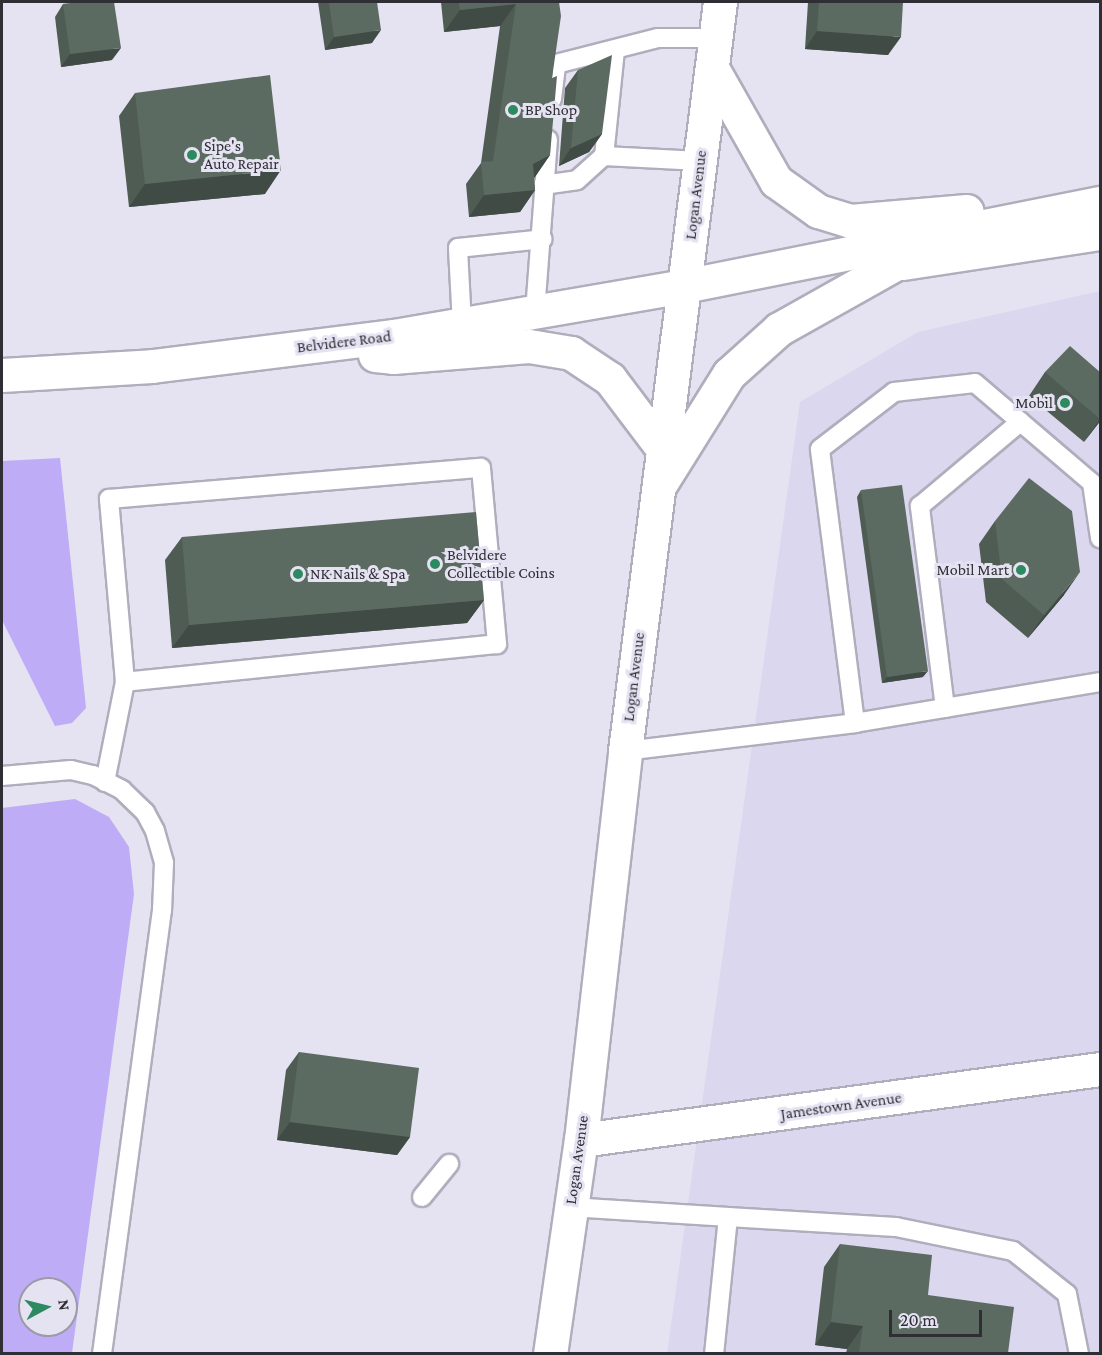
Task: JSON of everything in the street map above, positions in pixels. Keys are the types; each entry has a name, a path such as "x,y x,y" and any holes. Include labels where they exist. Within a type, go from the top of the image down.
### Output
{"main road":[{"name":"Logan Avenue","path":"550,1353 581,1140 625,751 720,2"},
{"path":"714,53 776,181 818,211 850,221 968,211 1028,217"},
{"path":"684,286 1101,203"},
{"path":"684,286 895,264 1101,233"},
{"path":"659,486 729,374 779,329 895,264"},
{"name":"Belvidere Road","path":"2,375 152,366 311,346 462,325 684,286"},
{"path":"311,346 393,357 529,346 571,352 610,379 663,449"},
{"name":"Jamestown Avenue","path":"581,1140 1101,1069"}],"lane":[{"path":"536,312 543,239 543,185 555,64 658,38 714,53"},
{"path":"543,185 577,180 604,156 615,50"},
{"path":"604,156 700,161"},
{"path":"462,325 458,248 543,239"},
{"path":"855,723 820,449 894,393 975,383 1020,422 1096,479 1101,538"},
{"path":"945,708 920,506 1020,422"},
{"path":"105,782 125,682 109,498 481,468 497,644 125,682"},
{"path":"625,751 855,723 1101,682"},
{"path":"2,776 71,770 122,790 145,812 155,831 164,863 162,910 102,1353"},
{"path":"422,1197 449,1164"},
{"path":"571,1207 896,1227 1013,1251 1067,1294 1079,1353"},
{"path":"714,1353 728,1217"}],"shaded area":[{"path":"1100,291 1100,1353 667,1354 800,402 918,332"},
{"path":"60,458 86,708 72,723 55,726 2,620 2,461"},
{"path":"75,799 109,817 129,847 134,894 78,1309 78,1277 18,1277 18,1337 74,1337 72,1353 2,1353 2,808"}],"building":[{"path":"114,2 121,48 70,54 63,4"},
{"path":"329,2 377,2 381,30 334,37"},
{"path":"459,2 559,2 561,16 552,78 557,76 550,155 533,164 535,190 484,195 481,162 493,161 516,4 460,10"},
{"path":"819,2 903,2 901,37 817,31"},
{"path":"612,55 602,134 571,148 578,70"},
{"name":"Sipe's Auto Repair","path":"270,75 281,170 145,184 135,93"},
{"path":"1070,346 1101,373 1100,419 1045,372"},
{"name":"Mobil Mart","path":"1029,478 1072,511 1080,572 1044,615 1002,579 995,521"},
{"path":"902,485 928,671 887,677 861,490"},
{"path":"476,512 484,600 189,625 182,537"},
{"path":"299,1052 419,1068 410,1137 290,1122"},
{"path":"840,1244 932,1255 928,1295 1014,1307 1008,1353 859,1353 863,1326 831,1322"}],"place":[{"name":"BP Shop","path":"513,110"},
{"name":"Sipe's Auto Repair","path":"192,155"},
{"name":"Mobil","path":"1065,403"},
{"name":"Belvidere Collectible Coins","path":"435,564"},
{"name":"Mobil Mart","path":"1021,570"},
{"name":"NK Nails & Spa","path":"298,574"}]}
